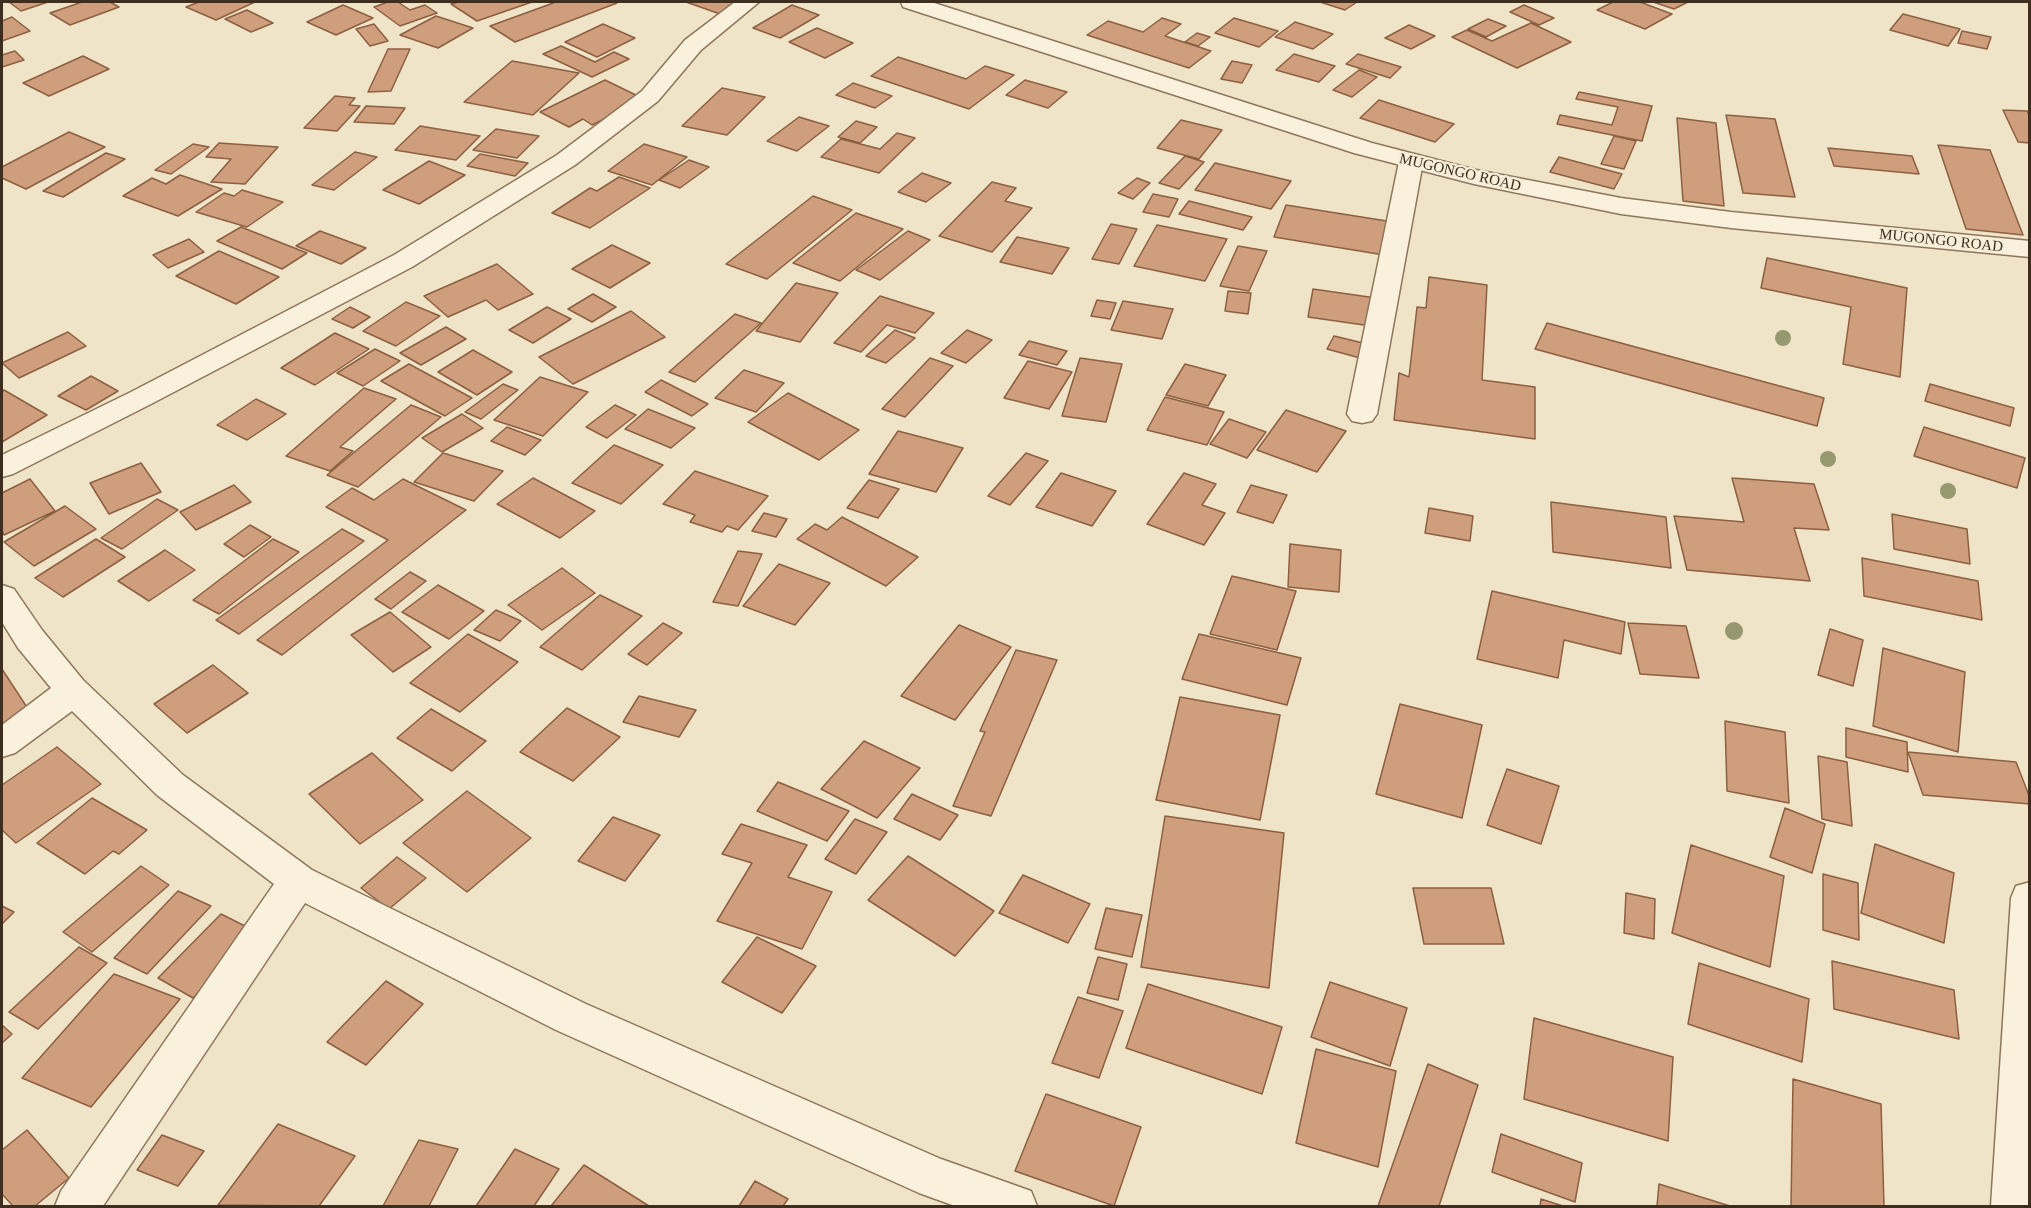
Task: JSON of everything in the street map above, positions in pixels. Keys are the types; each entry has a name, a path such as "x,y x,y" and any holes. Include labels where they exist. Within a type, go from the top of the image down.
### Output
{"street":[{"path":"2,467 141,398 403,261 538,178 566,160 650,96 693,45 748,2"},
{"name":"MUGONGO ROAD","path":"911,2 1411,162 1520,187 1621,206 1731,220 2030,249"},
{"path":"1362,414 1411,162"},
{"path":"2,597 30,639 71,689 170,785 298,881 571,1017 935,1178 1015,1206"},
{"path":"2,743 56,705 71,689"},
{"path":"77,1206 298,881"},
{"path":"2013,1206 2030,898"}],"building":[{"path":"9,2 48,2 21,11"},
{"path":"82,2 110,2 119,7 70,25 50,13"},
{"path":"199,2 255,2 216,20 186,7"},
{"path":"388,2 398,2 410,10 425,5 437,13 400,26 374,7"},
{"path":"459,2 532,2 477,21 451,4"},
{"path":"556,2 617,3 515,42 490,26"},
{"path":"686,2 742,2 720,14"},
{"path":"1320,2 1357,2 1345,10"},
{"path":"1613,2 1640,2 1672,14 1645,29 1597,10"},
{"path":"1653,2 1688,2 1674,9"},
{"path":"343,5 373,18 336,35 307,22"},
{"path":"792,5 819,15 780,38 753,28"},
{"path":"1524,5 1554,18 1539,25 1510,12"},
{"path":"247,10 273,23 251,32 225,19"},
{"path":"1903,14 1960,29 1948,46 1890,30"},
{"path":"436,16 473,28 438,48 400,35"},
{"path":"12,17 30,31 2,41 2,21"},
{"path":"1162,18 1181,24 1165,36 1211,51 1189,68 1087,35 1108,21 1143,32"},
{"path":"1234,18 1278,31 1259,47 1215,33"},
{"path":"1488,19 1506,26 1486,37 1468,29"},
{"path":"1295,22 1333,34 1313,49 1275,37"},
{"path":"1531,23 1571,42 1517,68 1452,37 1467,30 1492,41"},
{"path":"374,24 388,41 370,46 356,29"},
{"path":"603,24 635,38 597,57 565,42"},
{"path":"1409,25 1435,36 1411,49 1385,38"},
{"path":"817,28 853,43 825,58 789,42"},
{"path":"1962,31 1991,37 1987,49 1958,43"},
{"path":"1197,33 1210,37 1198,46 1185,42"},
{"path":"561,46 595,62 614,52 629,59 592,77 543,54"},
{"path":"388,49 410,49 391,91 368,92"},
{"path":"15,51 24,60 2,67 2,55"},
{"path":"1294,54 1335,66 1319,82 1276,70"},
{"path":"1358,54 1401,67 1390,78 1346,64"},
{"path":"83,56 109,69 49,96 23,83"},
{"path":"898,57 966,79 985,66 1014,75 969,109 871,76"},
{"path":"512,61 579,73 533,115 464,102"},
{"path":"1232,61 1252,65 1242,83 1221,79"},
{"path":"1359,70 1377,77 1352,97 1333,90"},
{"path":"605,80 644,99 592,125 583,119 569,127 540,112"},
{"path":"1025,80 1067,92 1048,108 1006,95"},
{"path":"853,83 892,96 875,108 836,95"},
{"path":"722,88 765,97 727,135 682,126"},
{"path":"1579,92 1652,106 1642,141 1557,124 1560,115 1612,125 1618,107 1576,99"},
{"path":"335,96 355,98 349,105 360,106 337,131 304,128"},
{"path":"1379,100 1454,124 1435,142 1360,118"},
{"path":"366,106 405,108 394,124 354,122"},
{"path":"2003,110 2027,111 2030,116 2030,143 2018,142"},
{"path":"1726,115 1775,119 1795,197 1743,193"},
{"path":"799,117 829,126 797,151 767,141"},
{"path":"1677,118 1716,123 1724,206 1683,201"},
{"path":"1181,120 1222,130 1199,159 1157,148"},
{"path":"856,121 877,127 860,143 838,137"},
{"path":"420,126 480,136 456,160 395,150"},
{"path":"496,129 539,136 517,158 473,150"},
{"path":"69,132 105,147 26,189 2,178 2,167"},
{"path":"897,133 915,138 879,173 821,157 841,139 880,149"},
{"path":"1614,136 1636,141 1624,169 1601,164"},
{"path":"219,143 278,147 245,184 211,182 231,159 206,157"},
{"path":"193,144 209,147 171,174 155,170"},
{"path":"644,144 687,157 652,185 608,171"},
{"path":"1938,145 1990,150 2023,235 1966,229"},
{"path":"1828,148 1912,156 1919,174 1834,166"},
{"path":"355,152 377,157 334,190 312,185"},
{"path":"106,153 125,159 63,197 43,191"},
{"path":"480,154 528,163 515,176 467,166"},
{"path":"1185,156 1204,162 1179,189 1159,183"},
{"path":"1559,157 1622,174 1614,189 1550,172"},
{"path":"689,160 709,167 680,188 659,180"},
{"path":"429,161 465,175 419,204 383,190"},
{"path":"1215,163 1291,181 1271,209 1195,190"},
{"path":"922,173 951,183 926,202 898,192"},
{"path":"180,175 222,189 178,216 123,196 152,178 166,184"},
{"path":"619,177 650,188 590,228 552,213 590,188 597,191"},
{"path":"1137,178 1150,183 1133,199 1118,193"},
{"path":"992,182 1016,188 1005,201 1032,208 992,252 939,236"},
{"path":"242,190 283,202 247,227 196,212 224,193 234,196"},
{"path":"1153,194 1178,199 1169,217 1143,212"},
{"path":"813,196 852,210 767,279 726,264"},
{"path":"1189,201 1252,217 1243,230 1179,214"},
{"path":"1286,205 1393,222 1384,255 1274,237"},
{"path":"856,213 903,229 840,281 793,263"},
{"path":"1111,224 1137,229 1119,264 1092,259"},
{"path":"1157,225 1227,239 1205,281 1134,266"},
{"path":"241,227 307,253 282,269 217,241"},
{"path":"320,231 366,248 341,264 296,246"},
{"path":"908,231 930,240 880,280 856,270"},
{"path":"1017,237 1069,248 1052,274 1000,262"},
{"path":"189,239 204,252 168,268 153,255"},
{"path":"612,245 650,263 610,288 572,269"},
{"path":"1238,246 1267,251 1249,291 1220,286"},
{"path":"219,251 279,277 236,304 176,276"},
{"path":"1767,258 1907,288 1900,377 1843,364 1851,307 1761,288"},
{"path":"497,264 533,294 498,310 486,300 448,317 424,296"},
{"path":"1429,277 1487,285 1482,380 1535,387 1535,439 1394,420 1399,373 1409,377 1417,307 1426,308"},
{"path":"796,283 838,293 800,342 756,331"},
{"path":"1313,289 1376,298 1371,326 1308,317"},
{"path":"1228,291 1251,293 1248,314 1225,311"},
{"path":"593,294 616,307 592,322 568,309"},
{"path":"880,296 934,313 915,333 887,325 861,352 834,343"},
{"path":"1097,300 1116,303 1110,319 1091,316"},
{"path":"1123,301 1173,309 1162,339 1111,330"},
{"path":"406,302 440,316 396,346 363,331"},
{"path":"350,307 370,317 353,328 332,319"},
{"path":"547,307 571,319 533,343 509,330"},
{"path":"631,311 665,337 573,384 539,357"},
{"path":"735,314 761,323 695,382 669,372"},
{"path":"1547,323 1824,398 1817,426 1535,349"},
{"path":"446,327 466,339 421,365 400,353"},
{"path":"895,330 915,338 886,363 866,356"},
{"path":"967,330 992,340 966,363 941,353"},
{"path":"68,332 86,346 19,378 2,363"},
{"path":"335,333 369,349 315,385 281,368"},
{"path":"1334,336 1367,344 1360,358 1327,349"},
{"path":"1029,341 1067,351 1057,365 1019,355"},
{"path":"375,349 400,361 363,386 337,373"},
{"path":"473,350 512,372 477,395 438,372"},
{"path":"930,358 953,366 905,417 882,409"},
{"path":"1080,358 1122,364 1106,422 1062,416"},
{"path":"1028,361 1072,372 1049,409 1004,398"},
{"path":"409,364 472,398 445,416 381,381"},
{"path":"1185,364 1226,375 1208,406 1166,395"},
{"path":"744,370 784,383 756,412 715,398"},
{"path":"91,376 118,391 86,410 58,396"},
{"path":"540,377 588,392 543,436 494,420"},
{"path":"661,380 708,404 692,416 645,392"},
{"path":"503,384 518,390 481,419 465,412"},
{"path":"1930,384 2014,408 2010,426 1925,401"},
{"path":"364,388 396,399 340,447 353,451 330,471 286,456"},
{"path":"4,390 47,415 2,442 2,392"},
{"path":"788,393 859,430 819,460 748,422"},
{"path":"1165,397 1224,412 1207,445 1147,430"},
{"path":"256,399 286,414 247,440 217,425"},
{"path":"411,405 441,417 358,487 327,475"},
{"path":"615,405 636,415 607,438 586,427"},
{"path":"648,409 695,428 671,448 625,429"},
{"path":"1286,410 1346,431 1317,472 1257,450"},
{"path":"462,414 483,428 442,452 422,438"},
{"path":"1229,419 1266,432 1247,458 1210,444"},
{"path":"507,427 541,440 525,455 491,441"},
{"path":"1924,427 2025,458 2017,488 1914,456"},
{"path":"898,431 963,448 936,492 869,474"},
{"path":"614,445 663,465 621,504 572,483"},
{"path":"443,453 503,471 474,501 414,482"},
{"path":"1026,453 1048,461 1010,505 988,496"},
{"path":"141,463 161,492 109,514 90,483"},
{"path":"695,471 768,496 738,530 727,526 722,532 690,522 695,515 663,504"},
{"path":"1061,473 1116,491 1092,526 1036,507"},
{"path":"1184,473 1216,484 1202,505 1225,513 1204,545 1147,524"},
{"path":"533,478 595,511 560,538 497,504"},
{"path":"1732,478 1814,484 1829,530 1794,528 1810,581 1687,570 1674,516 1744,522"},
{"path":"30,479 55,511 4,535 2,531 2,493"},
{"path":"403,479 466,510 282,655 257,640 388,540 326,507 352,488 374,500"},
{"path":"869,480 899,489 878,518 847,508"},
{"path":"234,485 251,502 196,530 180,512"},
{"path":"1251,485 1287,495 1273,523 1237,512"},
{"path":"157,499 178,510 122,549 101,538"},
{"path":"1551,502 1666,517 1671,568 1553,552"},
{"path":"65,506 96,529 34,566 4,542"},
{"path":"1429,508 1473,516 1470,541 1425,533"},
{"path":"764,513 787,519 776,537 752,531"},
{"path":"1892,514 1967,529 1970,564 1894,549"},
{"path":"842,517 918,557 886,586 797,539 815,524 827,530"},
{"path":"250,525 271,537 244,557 224,544"},
{"path":"342,529 364,541 239,634 216,620"},
{"path":"96,539 125,557 63,597 35,578"},
{"path":"273,539 299,552 219,614 193,600"},
{"path":"1290,544 1341,550 1339,592 1288,587"},
{"path":"165,550 195,570 149,601 118,581"},
{"path":"738,551 762,554 738,606 713,602"},
{"path":"1862,558 1978,581 1982,620 1864,596"},
{"path":"779,564 830,583 795,625 743,606"},
{"path":"562,568 595,593 542,630 508,605"},
{"path":"410,572 426,581 391,609 375,599"},
{"path":"1232,576 1296,591 1277,650 1210,634"},
{"path":"438,585 484,611 449,639 402,612"},
{"path":"1492,591 1625,622 1621,654 1564,640 1558,678 1477,659"},
{"path":"600,595 642,616 582,670 540,647"},
{"path":"496,610 521,621 500,641 474,630"},
{"path":"390,612 431,647 393,672 351,635"},
{"path":"663,623 682,633 647,665 628,654"},
{"path":"1628,623 1686,626 1699,678 1640,674"},
{"path":"959,625 1011,647 955,720 901,696"},
{"path":"1830,629 1863,640 1853,686 1818,675"},
{"path":"468,634 518,662 460,712 410,683"},
{"path":"1199,634 1301,658 1287,705 1182,679"},
{"path":"1883,648 1965,672 1958,752 1873,726"},
{"path":"1016,650 1057,660 991,816 953,806 985,732 980,731"},
{"path":"213,665 248,693 187,733 154,704"},
{"path":"2,669 32,715 2,730"},
{"path":"639,696 696,710 679,737 623,722"},
{"path":"1180,697 1280,715 1260,820 1156,800"},
{"path":"1400,704 1482,725 1462,818 1376,794"},
{"path":"567,708 620,737 573,781 520,752"},
{"path":"431,709 486,741 452,771 397,738"},
{"path":"1725,721 1785,732 1789,803 1727,791"},
{"path":"1846,728 1907,742 1908,772 1846,757"},
{"path":"864,741 920,768 877,818 821,789"},
{"path":"57,747 101,784 16,843 2,830 2,785"},
{"path":"1908,752 2016,762 2030,798 2030,804 1923,795"},
{"path":"372,753 423,800 360,844 309,794"},
{"path":"1818,756 1847,762 1852,826 1822,819"},
{"path":"1507,769 1559,786 1541,844 1487,825"},
{"path":"778,782 849,811 827,841 757,811"},
{"path":"467,791 531,838 467,892 403,843"},
{"path":"912,794 958,815 940,840 894,819"},
{"path":"92,798 147,830 119,854 113,851 85,874 37,843"},
{"path":"1785,808 1825,824 1812,873 1770,857"},
{"path":"1165,816 1284,833 1269,988 1141,967"},
{"path":"613,817 660,835 625,881 578,861"},
{"path":"855,819 887,832 856,874 825,859"},
{"path":"741,824 807,845 788,877 832,892 802,949 717,921 752,863 722,854"},
{"path":"1875,844 1954,873 1944,943 1861,913"},
{"path":"1691,845 1784,876 1770,967 1672,933"},
{"path":"908,856 994,911 955,956 868,900"},
{"path":"397,857 426,878 389,909 361,888"},
{"path":"141,866 169,885 92,952 63,932"},
{"path":"1823,874 1858,883 1859,940 1823,930"},
{"path":"1023,875 1090,904 1068,943 999,913"},
{"path":"1413,888 1491,888 1504,944 1424,944"},
{"path":"178,891 211,906 147,974 114,958"},
{"path":"1626,893 1655,899 1654,939 1624,933"},
{"path":"2,906 14,912 2,924"},
{"path":"1106,908 1142,915 1132,957 1095,949"},
{"path":"221,914 257,932 193,998 158,978"},
{"path":"757,937 816,966 782,1013 722,982"},
{"path":"79,947 107,963 38,1029 9,1012"},
{"path":"1098,957 1127,964 1118,1000 1087,993"},
{"path":"1832,961 1954,990 1959,1039 1834,1009"},
{"path":"1699,963 1809,999 1802,1062 1688,1024"},
{"path":"114,974 180,999 91,1107 22,1078"},
{"path":"386,981 423,1004 366,1065 327,1042"},
{"path":"1330,982 1407,1008 1390,1066 1311,1037"},
{"path":"1148,984 1282,1027 1262,1094 1126,1048"},
{"path":"1078,997 1123,1011 1099,1078 1052,1063"},
{"path":"1534,1018 1673,1057 1668,1141 1524,1099"},
{"path":"2,1025 12,1034 2,1043"},
{"path":"1316,1049 1396,1071 1378,1167 1296,1143"},
{"path":"1428,1064 1478,1085 1439,1206 1378,1206"},
{"path":"1793,1079 1881,1104 1884,1206 1791,1206"},
{"path":"1046,1094 1141,1127 1114,1206 1015,1171"},
{"path":"278,1124 355,1156 319,1206 218,1205"},
{"path":"27,1130 69,1178 35,1206 13,1206 2,1194 2,1150"},
{"path":"1501,1134 1582,1163 1575,1202 1492,1172"},
{"path":"162,1135 204,1151 178,1186 137,1170"},
{"path":"419,1140 458,1149 429,1206 383,1206"},
{"path":"515,1149 559,1169 534,1206 476,1206"},
{"path":"584,1165 649,1206 551,1206"},
{"path":"755,1181 788,1199 783,1206 739,1206"},
{"path":"1659,1184 1730,1206 1657,1206"},
{"path":"1541,1199 1563,1206 1540,1206"}]}
